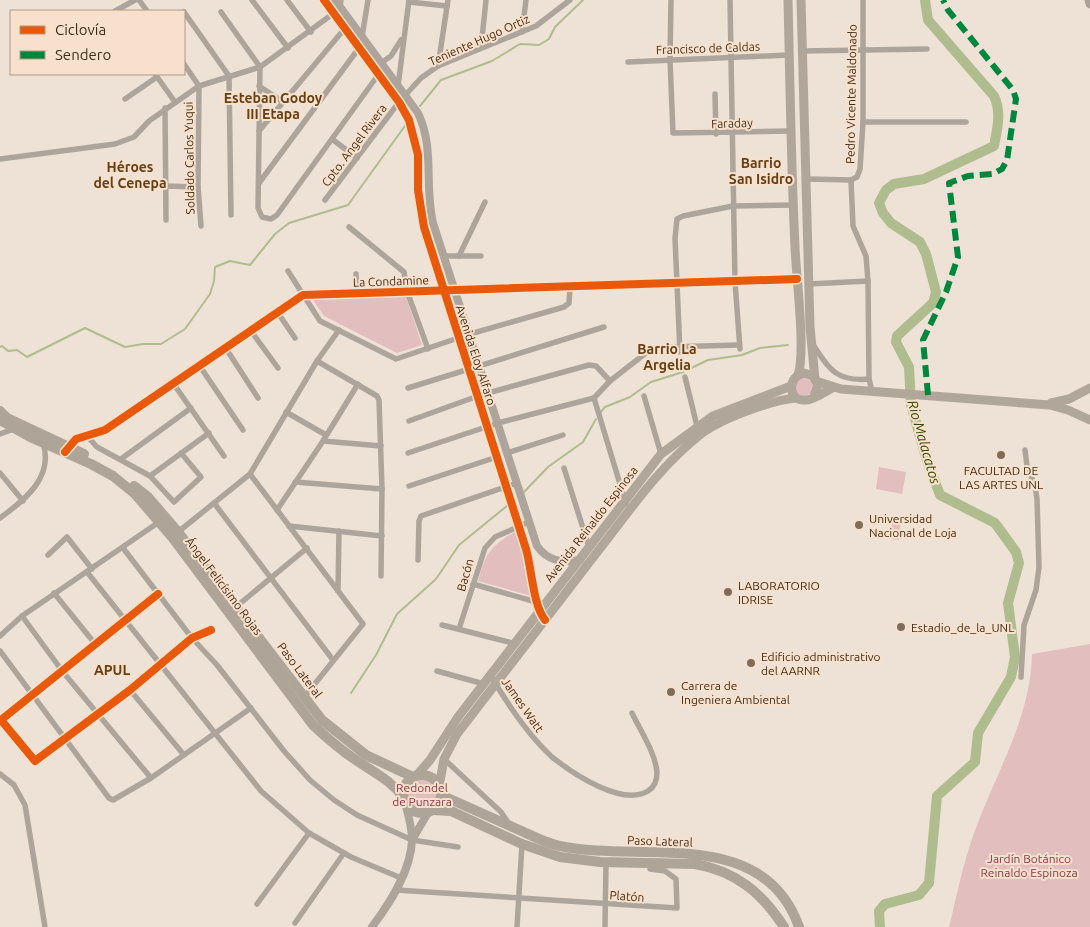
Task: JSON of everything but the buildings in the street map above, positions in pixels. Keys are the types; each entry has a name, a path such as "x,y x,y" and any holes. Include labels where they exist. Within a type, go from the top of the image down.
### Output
{"highway":[{"name":"Paso Lateral","path":"0,411 7,418 64,449 126,479 148,497 237,606 322,720 338,735 366,755 415,777"},
{"name":"Ángel Felicísimo Rojas","path":"0,420 43,443 64,449 113,476 135,494 159,522 313,725 334,745 383,776 394,786 404,800"},
{"path":"415,777 432,778 440,791 439,800 430,810 416,811 404,800 404,789 415,777"},
{"name":"Paso Lateral","path":"440,791 547,843 569,848 691,854 734,862 751,870 768,882 785,899 795,914 799,927"},
{"name":"Paso Lateral","path":"430,810 451,811 522,844 568,858 606,862 695,864 714,867 749,884 774,911 784,927"}],"main road":[{"path":"788,0 799,320 800,369 798,375"},
{"path":"800,0 811,342 818,388 814,396"},
{"path":"789,13 801,13"},
{"path":"792,90 804,90"},
{"path":"794,167 806,166"},
{"path":"795,246 808,245"},
{"path":"799,320 810,320"},
{"path":"834,387 806,400 796,398 791,386 793,379 798,375 807,374 816,380 834,387 1041,404 1068,410 1087,419"},
{"name":"Avenida Reinaldo Espinosa","path":"415,777 453,731 496,684 545,620 627,506 661,454 697,426 720,413 791,386"},
{"path":"1041,404 1069,399 1089,388"},
{"path":"1087,419 1079,405 1080,397 1089,388"},
{"name":"Avenida Reinaldo Espinosa","path":"440,791 444,760 453,731 484,684 589,547 669,463 703,433 749,412 796,398"}],"street":[{"path":"117,10 135,0"},
{"path":"252,0 288,48"},
{"path":"287,0 310,32"},
{"name":"Avenida Eloy Alfaro","path":"324,0 346,27 378,75 399,102 409,120 417,144 418,185 424,227 519,525 533,573 539,612 545,620"},
{"path":"362,38 368,0"},
{"path":"481,48 486,0"},
{"path":"522,32 526,0"},
{"name":"Teniente Hugo Ortiz","path":"399,102 421,78 438,66 522,32 553,15 570,0"},
{"path":"670,60 671,0"},
{"path":"408,453 498,424 594,398 610,381 651,350 739,347 733,206 730,0"},
{"name":"Pedro Vicente Maldonado","path":"863,0 863,122 860,169 857,177 851,180 853,226 866,256 869,379 872,391"},
{"path":"398,86 409,1 447,3 438,66"},
{"path":"0,159 122,142 137,134 165,108 198,86 260,67 334,13 339,2"},
{"name":"Avenida Eloy Alfaro","path":"339,2 362,38 418,113 428,141 428,185 433,223 537,546 550,559 567,562 580,560"},
{"path":"221,12 260,67 258,208 260,214 267,219 277,215 378,75"},
{"path":"185,13 228,76 231,215"},
{"path":"259,132 346,27"},
{"path":"381,63 392,56 403,36"},
{"path":"259,183 359,48"},
{"path":"802,51 927,49"},
{"name":"Francisco de Caldas","path":"628,62 789,55"},
{"name":"Faraday","path":"670,60 673,134 792,131"},
{"name":"Soldado Carlos Yuqui","path":"185,66 198,86 198,187 201,226"},
{"path":"125,98 156,75 175,102"},
{"path":"259,86 283,102"},
{"path":"715,94 716,134"},
{"name":"Cpto. Angel Rivera","path":"325,200 399,102"},
{"path":"165,108 166,220"},
{"path":"863,122 966,122"},
{"path":"332,139 357,158"},
{"path":"807,179 851,180"},
{"path":"418,185 428,185"},
{"path":"165,186 198,187"},
{"path":"460,256 485,202"},
{"path":"680,349 676,222 683,216 733,206 794,205"},
{"path":"349,227 404,272 407,292 428,350"},
{"path":"444,256 481,256"},
{"path":"288,271 320,321 394,359 428,350 459,337 564,307 569,303 570,287"},
{"path":"356,274 357,293"},
{"name":"La Condamine","path":"303,295 797,279"},
{"path":"809,284 868,280"},
{"path":"46,457 64,449 78,438 105,430 303,295"},
{"path":"278,313 295,338"},
{"path":"408,388 604,327"},
{"path":"178,532 250,474 317,361 338,330"},
{"path":"252,331 278,368"},
{"path":"811,342 822,360 835,373 850,379 869,379"},
{"path":"225,347 258,398"},
{"path":"317,361 358,384 378,398 382,490 382,576"},
{"path":"199,365 243,430"},
{"path":"488,393 589,365 596,366 610,381"},
{"path":"685,377 697,426"},
{"path":"173,383 224,456"},
{"path":"277,510 358,384"},
{"path":"408,421 478,396"},
{"path":"644,396 661,454"},
{"path":"594,398 627,506"},
{"path":"122,459 191,408"},
{"path":"286,412 324,438 381,446"},
{"path":"0,434 14,429"},
{"path":"150,476 209,434"},
{"path":"507,453 563,435"},
{"path":"87,436 97,447 150,476 174,502 202,477 181,453"},
{"path":"0,517 23,501 38,482 46,457 43,443"},
{"path":"1021,677 1024,625 1036,590 1039,567 1038,499 1027,466 1025,450"},
{"path":"409,486 497,457"},
{"path":"564,468 589,547"},
{"path":"0,473 23,501"},
{"path":"250,474 363,624 305,696"},
{"path":"295,482 382,490"},
{"path":"418,560 419,521 421,516 517,483"},
{"path":"214,503 334,660"},
{"path":"0,636 22,616 54,593 90,571 159,522"},
{"name":"Bacón","path":"459,629 482,553 489,541 519,525 529,522"},
{"path":"289,526 382,536"},
{"path":"338,590 339,531"},
{"path":"48,555 67,537 159,664 261,791 309,833 344,853 401,878"},
{"path":"123,548 192,638 217,665 284,751 310,780 334,800 358,815 412,840 458,847"},
{"path":"237,606 306,548"},
{"path":"473,584 536,602"},
{"path":"54,593 96,645"},
{"path":"158,594 63,672 0,720 35,761 130,690 192,638 211,630"},
{"path":"22,616 63,672 151,778"},
{"path":"442,625 516,644"},
{"path":"0,651 111,799 119,798 151,778 251,708"},
{"name":"James Watt","path":"437,670 484,684"},
{"name":"James Watt","path":"490,676 525,728 553,758 602,788 624,795 645,793 654,786 656,780 653,759 632,713"},
{"path":"130,690 184,756"},
{"path":"444,760 501,812 510,826"},
{"path":"0,774 14,785 25,805 45,927"},
{"path":"404,800 412,840"},
{"path":"372,927 396,890 412,840 430,810"},
{"path":"257,904 309,833"},
{"path":"517,927 522,844"},
{"path":"295,923 344,853"},
{"path":"604,927 606,862"},
{"name":"Platón","path":"396,890 677,908 676,878 665,871 650,869"}],"green space":[{"path":"406,296 422,345 397,353 324,316 313,300"},
{"path":"800,378 808,378 813,383 811,394 800,396 795,391 795,383"},
{"path":"879,467 906,472 902,494 876,489"},
{"path":"893,518 901,519 899,540 890,539"},
{"path":"514,532 516,533 530,577 531,596 478,581 486,557 499,542"},
{"name":"Jardín Botánico Reinaldo Espinoza","path":"1090,644 1090,927 949,927 961,876 978,821 1008,751 1025,704 1032,654"},
{"name":"Redondel de Punzara","path":"422,778 428,779 433,783 437,788 437,800 433,805 428,809 422,810 416,809 411,805 407,800 406,794 407,788 411,783 416,779"}],"waterway":[{"path":"420,106 441,80 492,61 520,44 539,45 549,39 555,27 583,0"},
{"name":"Rio Malacatos","path":"880,927 879,911 885,904 919,895 929,883 937,796 975,762 978,733 1011,677 1015,657 1008,603 1019,563 1016,552 995,523 940,495 927,461 911,405 909,367 896,342 897,336 933,303 936,292 926,254 920,242 891,223 883,213 879,203 886,190 894,184 924,179 994,146 998,121 998,109 994,96 928,20 925,0"},
{"path":"0,347 2,346 8,351 17,350 27,357 85,328 125,347 161,344 185,329 210,294 214,281 215,267 230,261 250,265 275,234 289,223 348,205 407,123"},
{"path":"600,413 605,407 630,397 651,382 683,372 708,360 742,355 760,348 788,345"},
{"path":"523,493 548,467 583,442 596,419"},
{"path":"351,693 376,655 397,614 436,579 459,545 508,505"}],"marked path":[{"path":"928,395 923,340 946,292 958,257 949,183 968,176 993,174 1002,169 1007,160 1016,99 1013,90 948,10 943,0"}],"cycle path":[{"path":"324,0 399,102 409,120 418,155 418,190 424,227 526,549 535,596 545,620"},
{"path":"65,452 76,439 105,430 303,295 797,279"},
{"path":"158,594 1,720 35,761 130,690 192,638 211,630"}],"place":[{"name":"FACULTAD DE LAS ARTES UNL","path":"1001,455"},
{"name":"Universidad Nacional de Loja","path":"859,525"},
{"name":"LABORATORIO IDRISE","path":"728,592"},
{"name":"Estadio_de_la_UNL","path":"901,627"},
{"name":"Edificio administrativo del AARNR","path":"751,663"},
{"name":"Carrera de Ingeniera Ambiental","path":"671,692"}],"district":[{"name":"Esteban Godoy III Etapa","path":"273,106"},
{"name":"Barrio San Isidro","path":"761,172"},
{"name":"Héroes del Cenepa","path":"130,176"},
{"name":"Barrio La Argelia","path":"667,358"},
{"name":"APUL","path":"112,670"}]}
